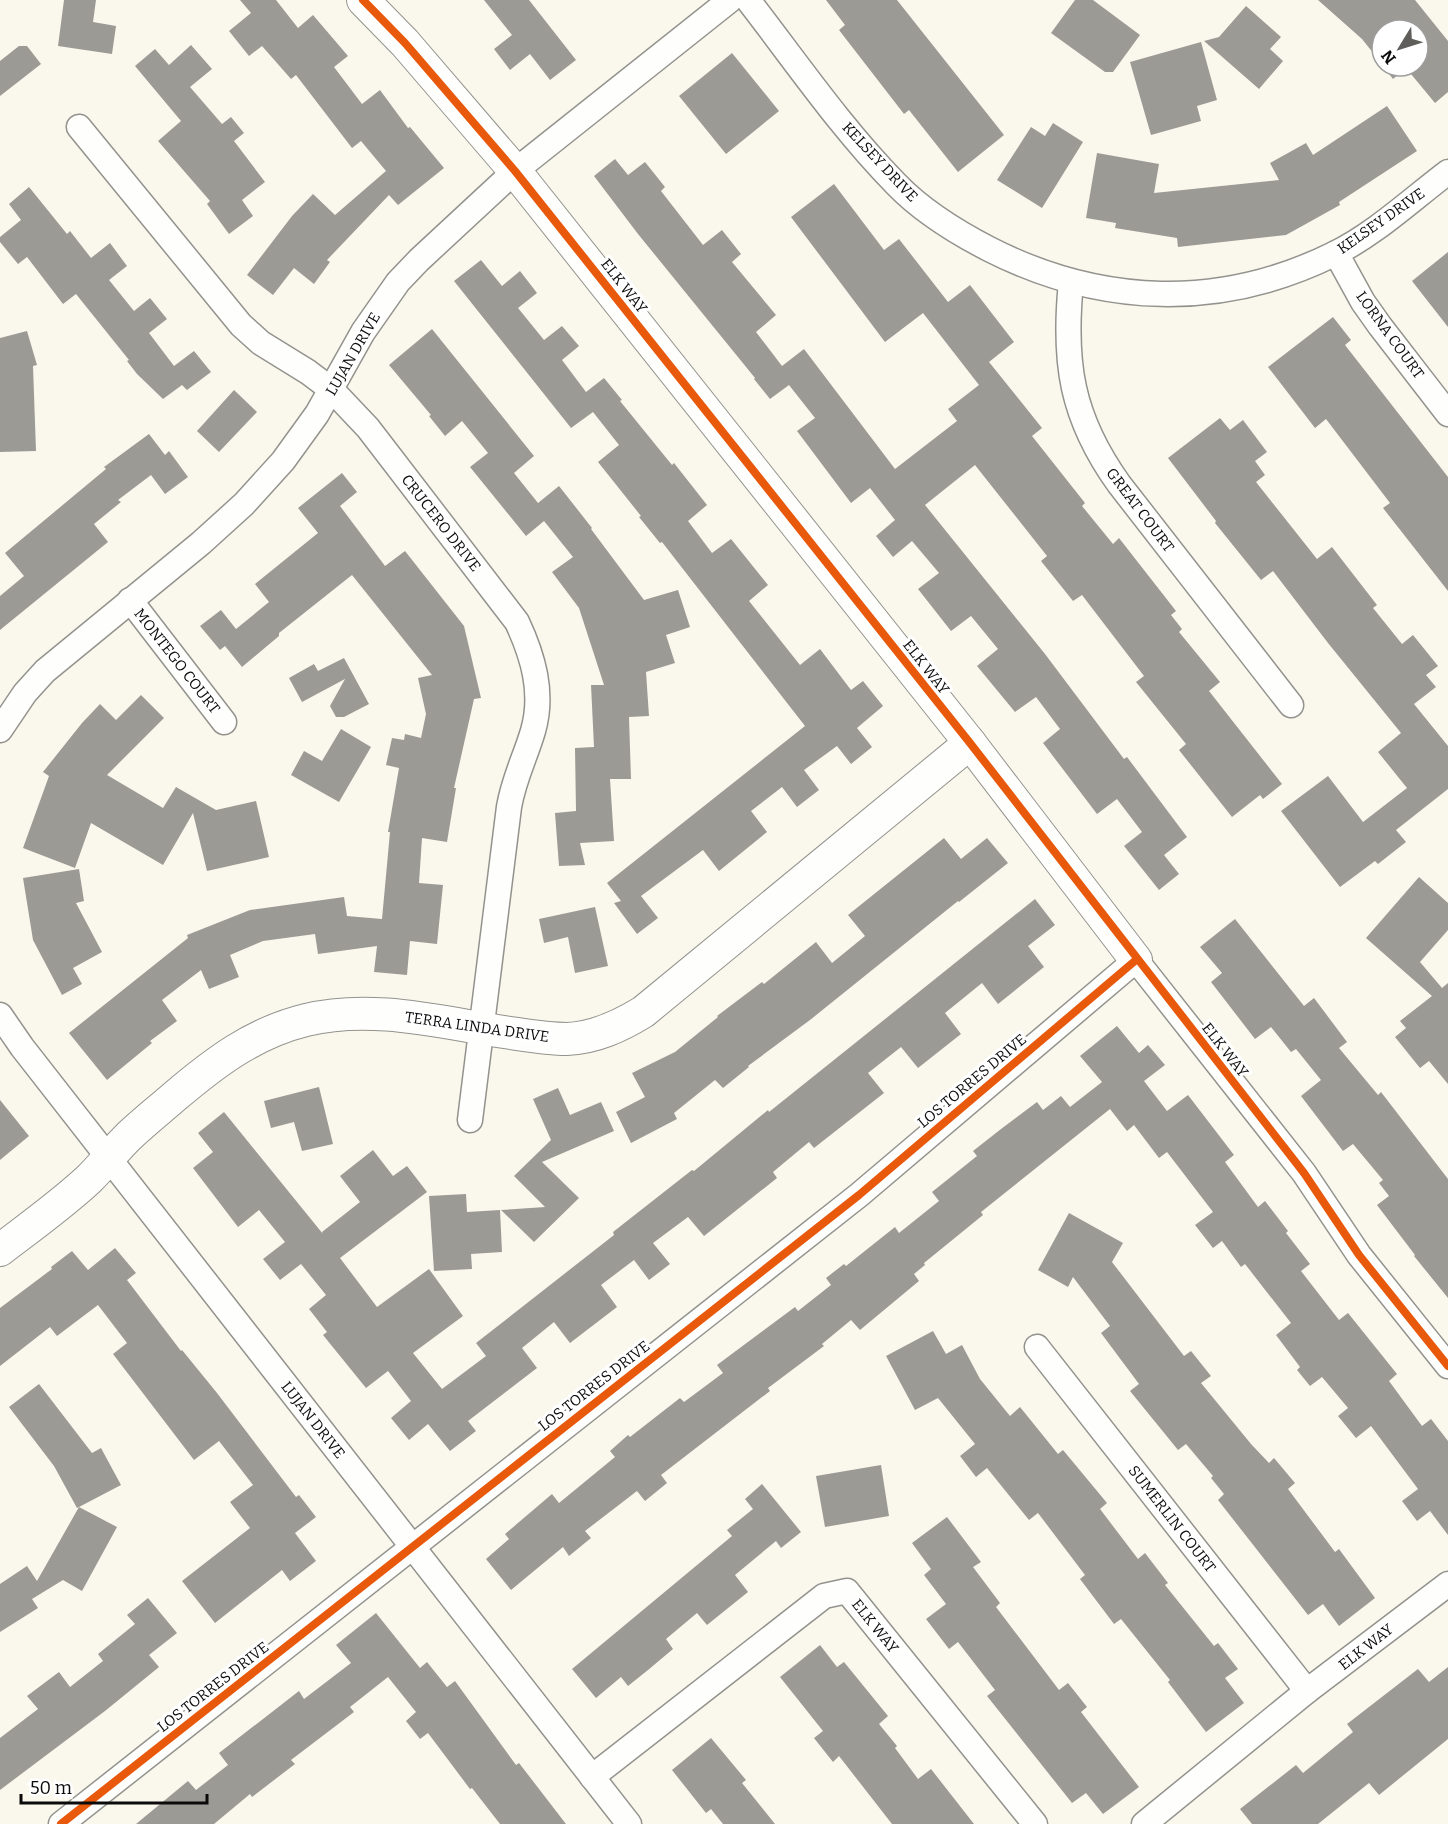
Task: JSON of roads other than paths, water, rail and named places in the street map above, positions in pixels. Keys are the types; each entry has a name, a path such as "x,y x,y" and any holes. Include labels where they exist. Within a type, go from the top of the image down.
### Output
{"street":[{"name":"ELK WAY","path":"363,0 405,43 515,171 970,743 1304,1173 1359,1255 1448,1366"},
{"name":"LUJAN DRIVE","path":"0,730 25,693 45,671 201,543 244,504 283,461 317,414 363,332 398,282 515,171 730,0"},
{"name":"KELSEY DRIVE","path":"748,0 858,143 897,185 919,204 966,237 1006,258 1071,282 1127,293 1189,294 1220,291 1281,277 1336,253 1359,240 1448,172"},
{"name":"CRUCERO DRIVE","path":"79,127 241,326 261,343 332,390 368,428 517,622 529,647 536,674 537,702 534,729 514,781 509,807 470,1120"},
{"name":"LORNA COURT","path":"1336,253 1374,318 1448,414"},
{"name":"GREAT COURT","path":"1071,282 1067,319 1071,379 1078,408 1103,462 1291,705"},
{"name":"MONTEGO COURT","path":"130,600 224,722"},
{"name":"TERRA LINDA DRIVE","path":"0,1250 89,1179 130,1135 206,1070 253,1038 279,1027 336,1015 364,1013 542,1038 568,1039 595,1034 628,1021 643,1012 970,743"},
{"name":"LOS TORRES DRIVE","path":"61,1824 859,1195 1137,960"},
{"name":"LUJAN DRIVE","path":"0,1015 108,1158 629,1824"},
{"name":"SUMERLIN COURT","path":"1037,1347 1307,1692"},
{"name":"ELK WAY","path":"1144,1824 1307,1692 1448,1584"},
{"name":"ELK WAY","path":"592,1777 824,1596 847,1592 1035,1824"}]}
